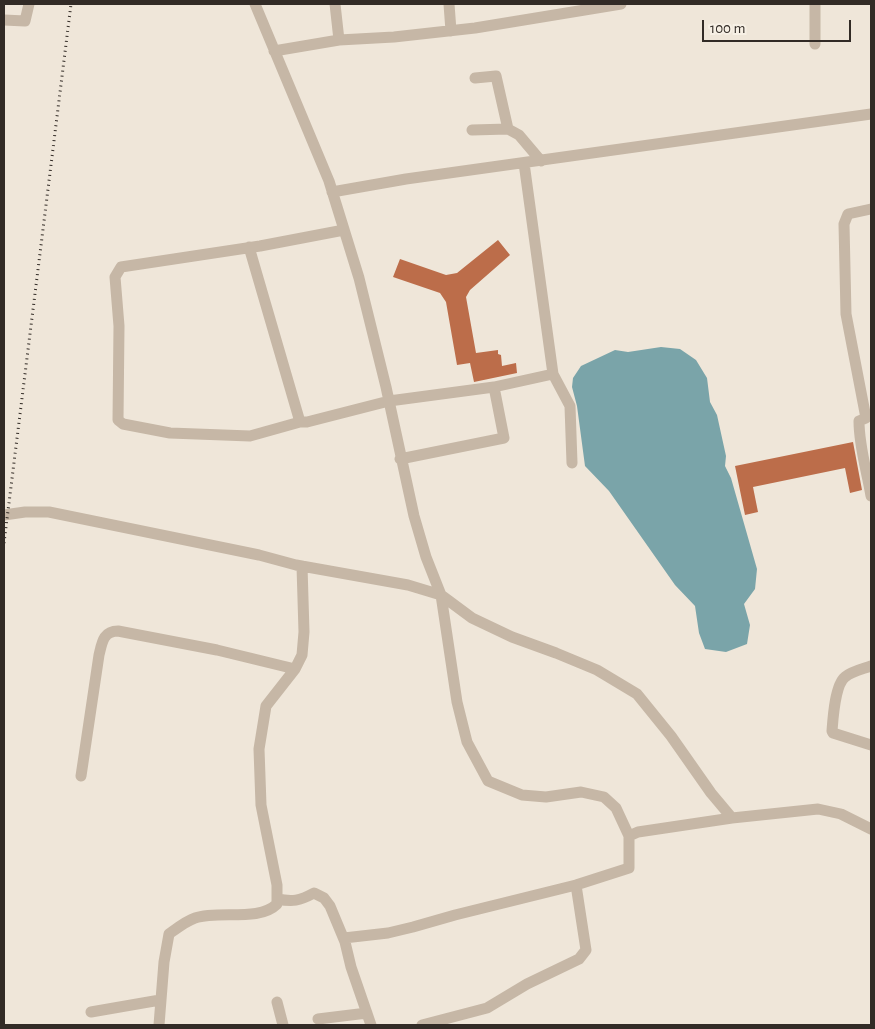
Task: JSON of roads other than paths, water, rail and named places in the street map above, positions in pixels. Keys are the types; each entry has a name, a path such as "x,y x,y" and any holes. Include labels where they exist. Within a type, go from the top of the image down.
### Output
{"street":[{"path":"4,20 25,21 29,4"},
{"path":"255,4 332,192 359,278 414,516 426,557 441,595 457,702 467,742 488,780 522,795 546,797 581,792 604,797 616,808 629,836 629,868 576,885 388,933 344,938"},
{"path":"335,4 339,40"},
{"path":"449,4 450,31"},
{"path":"274,51 339,40 394,37 475,28 621,4"},
{"path":"815,4 815,44"},
{"path":"475,78 496,76 508,128"},
{"path":"332,192 406,179 871,114"},
{"path":"472,130 508,128 519,134 540,161"},
{"path":"524,163 553,374 570,406 572,463"},
{"path":"871,209 848,214 844,224 846,314 866,418 859,421 859,428 861,452 871,496"},
{"path":"344,230 249,248 121,267 115,277 119,326 118,420 123,424 170,433 250,436 388,401 494,386 553,374"},
{"path":"249,248 300,422"},
{"path":"400,459 504,438 494,386"},
{"path":"4,515 25,512 49,512 260,555 302,566 408,585 441,595 472,618 512,637 598,670 637,694 672,736 711,793 732,818"},
{"path":"159,1025 168,934 193,918 219,914 254,914 271,910 277,904 277,885 261,805 259,749 266,706 295,669 302,655 304,632 302,566"},
{"path":"80,776 99,655 105,635 110,632 118,631 217,650 295,669"},
{"path":"871,666 860,669 840,682 832,731 833,733 871,746"},
{"path":"629,836 638,832 732,818 818,809 841,814 871,829"},
{"path":"422,1025 487,1008 527,984 579,959 586,950 576,885"},
{"path":"277,899 291,902 314,893 324,898 330,906 344,938 371,1025"},
{"path":"91,1012 160,1000"},
{"path":"277,1002 283,1025"},
{"path":"318,1019 367,1013"}],"water":[{"path":"661,347 680,349 696,360 707,378 710,402 717,415 726,456 725,466 731,478 757,569 755,589 744,604 750,625 747,644 726,652 705,649 699,633 695,606 675,585 609,491 585,466 577,406 572,387 573,378 581,366 615,350 628,352"}],"railway":[{"path":"4,543 71,4"}]}
